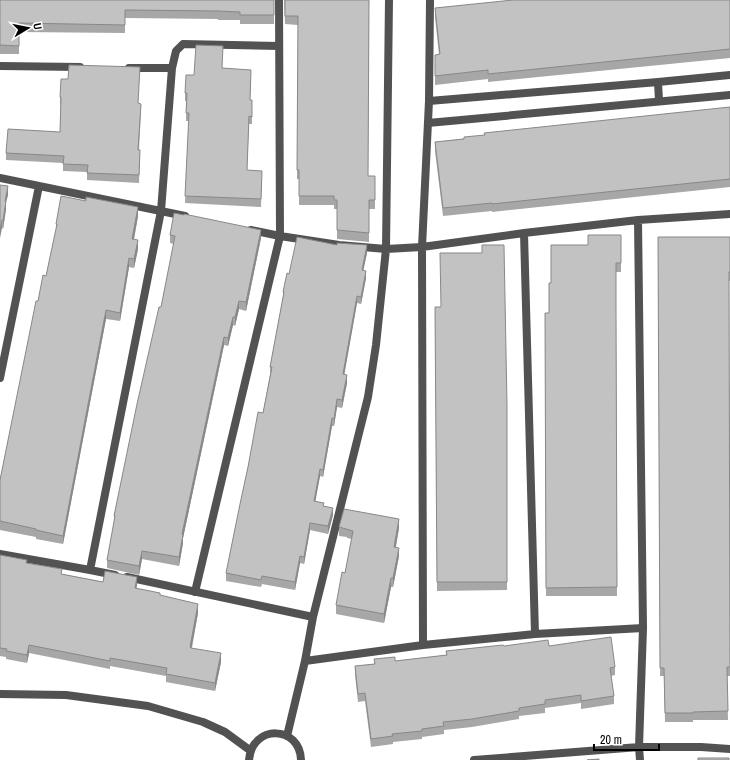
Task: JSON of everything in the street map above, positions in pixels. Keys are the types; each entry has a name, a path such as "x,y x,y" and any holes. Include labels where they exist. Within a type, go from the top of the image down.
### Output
{"street":[{"path":"195,592 280,236 279,0"},
{"path":"287,736 305,661 313,617 368,397 376,345 386,249 389,0"},
{"path":"423,646 422,247 429,100 430,0"},
{"path":"90,570 161,211 172,68 176,51 183,44 195,43 279,46"},
{"path":"0,66 86,67"},
{"path":"118,68 172,68"},
{"path":"429,100 730,75"},
{"path":"658,82 659,101"},
{"path":"428,123 730,95"},
{"path":"0,178 191,217"},
{"path":"0,378 39,186"},
{"path":"243,228 280,236 386,249 422,247 524,233 638,220 730,214"},
{"path":"638,220 643,628 639,747 640,760"},
{"path":"524,233 535,634"},
{"path":"0,554 90,570 313,617"},
{"path":"305,661 535,634 643,628"},
{"path":"0,694 66,695 148,706 203,722 225,732 250,751"},
{"path":"249,760 250,751 256,742 266,735 276,733 287,736 296,743 301,753 301,760"},
{"path":"474,760 639,747 701,747 730,749"}],"building":[{"path":"0,0 274,0 274,15 240,15 240,12 218,11 125,10 125,25 19,23 19,46 0,45"},
{"path":"285,0 369,0 368,176 375,176 375,200 369,200 369,233 337,230 337,200 334,200 334,196 299,196 299,170 297,170 298,16 285,16"},
{"path":"513,0 730,0 730,49 488,74 488,70 435,76 435,55 440,54 435,8"},
{"path":"196,45 223,46 222,68 251,70 250,100 252,100 252,117 249,116 247,170 262,171 261,199 185,196 189,113 186,113 186,75 194,75"},
{"path":"69,65 140,67 138,103 141,104 138,150 140,150 139,175 87,173 88,165 63,164 64,156 6,153 8,129 60,132 61,79 68,79"},
{"path":"730,107 730,179 443,208 435,142 464,139 464,137 485,135 484,133"},
{"path":"0,185 8,186 0,230"},
{"path":"61,196 86,201 86,197 138,207 132,239 138,240 134,259 129,258 120,313 106,310 63,536 0,521 0,480 36,301 38,301 43,275 46,276 57,224"},
{"path":"174,213 261,230 246,302 239,301 228,338 224,337 182,534 179,557 142,551 139,566 107,560 114,516 137,404 159,307 161,307 175,236 170,235"},
{"path":"588,235 621,235 621,263 616,263 617,587 546,588 545,313 549,313 551,245 588,245"},
{"path":"297,237 337,245 337,243 367,245 362,270 366,271 361,297 357,296 343,374 347,375 342,400 337,399 334,419 332,418 323,470 320,469 314,501 324,503 323,506 333,508 328,526 310,523 304,557 300,556 295,582 262,576 261,580 226,573 258,412 263,413 272,367 270,367 283,292 287,273 289,274"},
{"path":"658,237 730,237 730,667 727,667 728,711 665,713 664,668 660,668"},
{"path":"482,245 504,245 507,405 507,582 437,582 435,307 441,307 440,253 482,253"},
{"path":"344,509 399,519 394,547 399,548 384,614 336,605 342,572 345,573 353,531 339,527"},
{"path":"0,555 27,560 26,563 62,569 61,574 103,582 105,571 137,577 135,588 160,593 160,595 198,604 190,647 221,653 215,683 166,674 167,668 110,658 110,661 29,645 27,655 6,651 7,649 0,648"},
{"path":"611,637 615,667 610,668 614,696 581,701 581,695 545,700 545,704 519,708 519,711 443,722 444,726 422,729 422,731 392,734 393,736 371,739 365,693 358,694 355,666 375,664 374,659 395,657 395,661 447,655 446,651 504,646 548,640 549,646"},
{"path":"698,758 729,758 729,760 698,760"}]}
